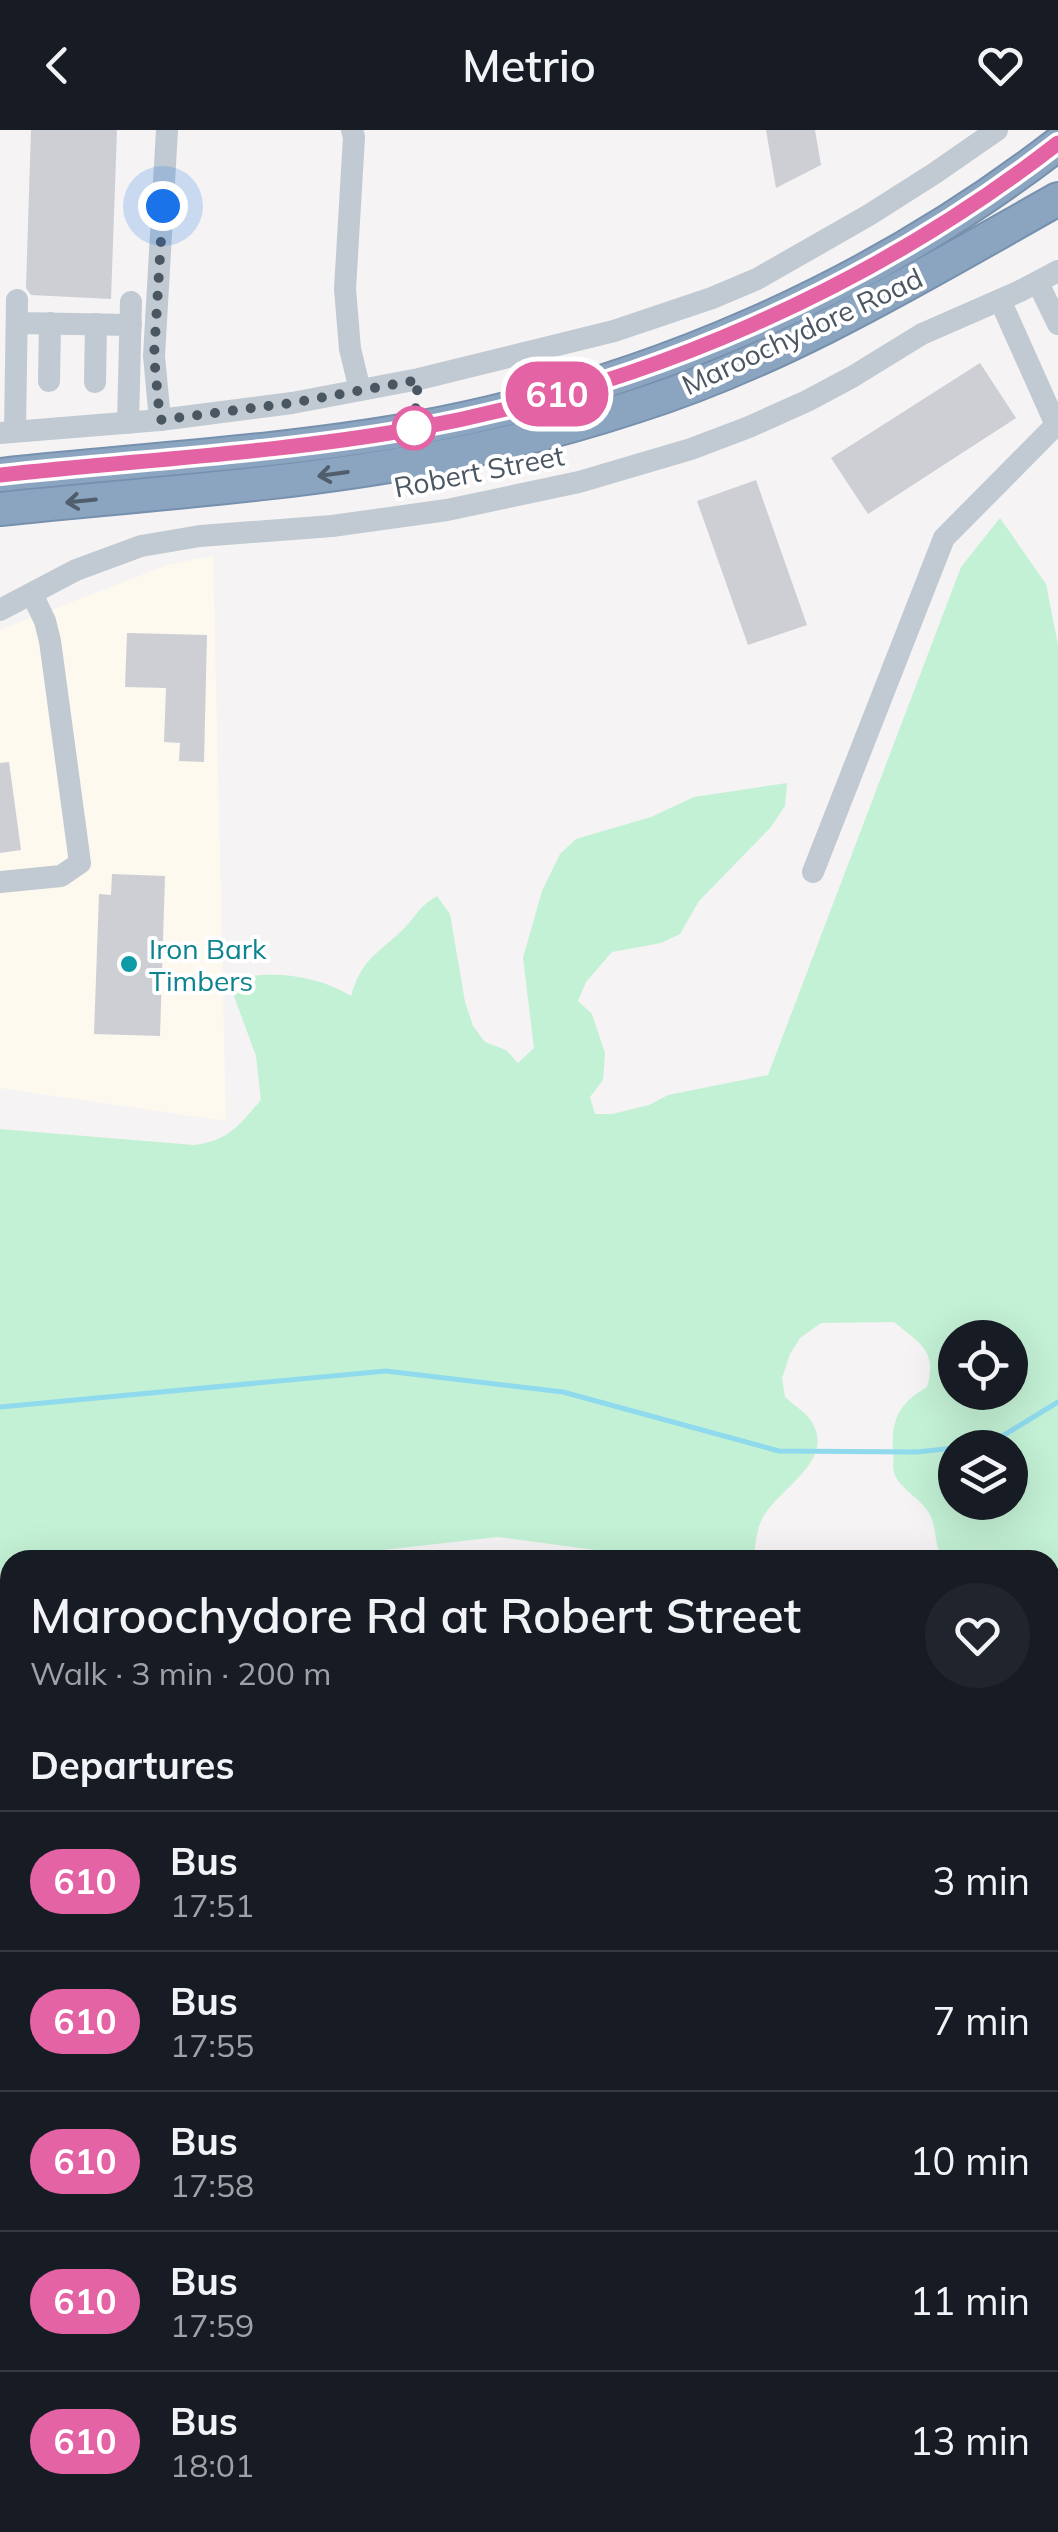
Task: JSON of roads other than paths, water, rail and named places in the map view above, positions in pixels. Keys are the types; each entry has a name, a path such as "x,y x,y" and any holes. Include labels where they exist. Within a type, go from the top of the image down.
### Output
{"highway":[{"name":"Maroochydore Road","path":"0,475 344,440 466,418 610,378 689,350 850,277 981,198 1058,144"},
{"name":"Maroochydore Road","path":"0,509 371,469 480,449 572,426 698,383 799,339 856,312 1058,198"}],"street":[{"path":"160,420 154,356 167,130"},
{"path":"352,130 345,289 350,349 360,390"},
{"path":"128,422 131,313 96,324 50,323 17,311 7,432 160,420 226,413 418,380 614,332 712,298 812,249 997,130"},
{"path":"1048,277 1058,324"},
{"name":"Robert Street","path":"0,610 76,570 156,543 400,517 493,501 638,466 749,427 808,401 922,334 1048,277"},
{"path":"813,872 944,538 1056,424 1000,300"},
{"path":"49,382 50,323"},
{"path":"95,382 96,324"},
{"path":"0,882 61,876 80,863 50,642 32,594"}],"waterway":[{"path":"0,1407 386,1371 563,1392 779,1451 938,1450"},
{"path":"1012,1430 1058,1402"}],"place":[{"name":"Iron Bark Timbers","path":"129,964"}]}
